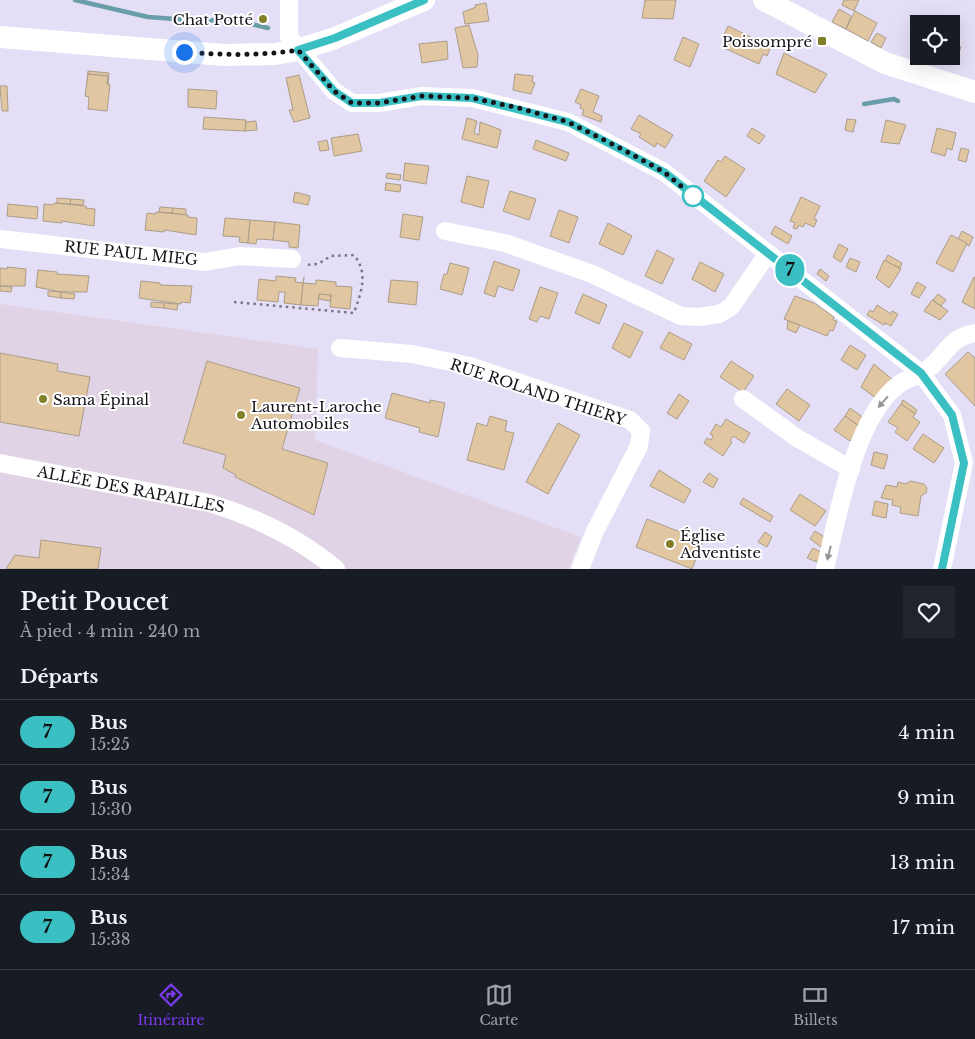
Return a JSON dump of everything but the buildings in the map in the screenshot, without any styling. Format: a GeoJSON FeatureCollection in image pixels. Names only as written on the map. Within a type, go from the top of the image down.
{"type":"FeatureCollection","features":[{"type":"Feature","properties":{"kind":"main road"},"geometry":{"type":"LineString","coordinates":[[0,38],[224,55],[275,54],[298,50],[335,38],[424,0]]}},
{"type":"Feature","properties":{"kind":"main road"},"geometry":{"type":"LineString","coordinates":[[764,0],[885,63],[975,92]]}},
{"type":"Feature","properties":{"kind":"street"},"geometry":{"type":"LineString","coordinates":[[289,0],[289,36],[298,50],[334,91],[352,103],[379,103],[422,96],[472,98],[568,122],[664,172],[921,373],[952,415],[964,463],[942,569]]}},
{"type":"Feature","properties":{"kind":"street"},"geometry":{"type":"LineString","coordinates":[[444,230],[505,243],[592,274],[680,316],[699,317],[719,314],[731,307],[768,253]]}},
{"type":"Feature","properties":{"kind":"street","name":"RUE PAUL MIEG"},"geometry":{"type":"LineString","coordinates":[[0,239],[205,262],[240,256],[292,259]]}},
{"type":"Feature","properties":{"kind":"street"},"geometry":{"type":"LineString","coordinates":[[825,569],[851,469],[866,429],[879,405],[898,385],[928,369],[955,340],[975,333]]}},
{"type":"Feature","properties":{"kind":"street","name":"RUE ROLAND THIERY"},"geometry":{"type":"LineString","coordinates":[[340,348],[412,354],[470,366],[630,420],[641,431],[639,446],[595,531],[580,569]]}},
{"type":"Feature","properties":{"kind":"street"},"geometry":{"type":"LineString","coordinates":[[743,399],[797,438],[851,469]]}},
{"type":"Feature","properties":{"kind":"street","name":"ALLÉE DES RAPAILLES"},"geometry":{"type":"LineString","coordinates":[[0,464],[209,503],[236,511],[295,539],[336,569]]}},
{"type":"Feature","properties":{"kind":"path"},"geometry":{"type":"LineString","coordinates":[[234,302],[354,313],[363,283],[363,273],[354,255],[331,256],[318,264],[295,265],[292,259]]}},
{"type":"Feature","properties":{"kind":"shaded area"},"geometry":{"type":"Polygon","coordinates":[[[0,304],[318,349],[315,440],[581,537],[568,569],[0,569],[0,304]]]}},
{"type":"Feature","properties":{"kind":"waterway"},"geometry":{"type":"LineString","coordinates":[[75,0],[148,17],[203,21],[231,19],[268,28]]}},
{"type":"Feature","properties":{"kind":"waterway"},"geometry":{"type":"LineString","coordinates":[[864,104],[894,99],[898,101]]}},
{"type":"Feature","properties":{"kind":"bus line","name":"7"},"geometry":{"type":"LineString","coordinates":[[424,0],[335,38],[298,50],[310,61],[334,91],[352,103],[379,103],[422,96],[472,98],[519,108],[568,122],[622,149],[664,172],[921,373],[952,415],[964,463],[942,569]]}},
{"type":"Feature","properties":{"kind":"place","name":"Chat Potté"},"geometry":{"type":"Point","coordinates":[263,19]}},
{"type":"Feature","properties":{"kind":"place","name":"Poissompré"},"geometry":{"type":"Point","coordinates":[822,41]}},
{"type":"Feature","properties":{"kind":"place","name":"Sama Épinal"},"geometry":{"type":"Point","coordinates":[43,399]}},
{"type":"Feature","properties":{"kind":"place","name":"Laurent-Laroche Automobiles"},"geometry":{"type":"Point","coordinates":[241,415]}},
{"type":"Feature","properties":{"kind":"place","name":"Église Adventiste"},"geometry":{"type":"Point","coordinates":[670,544]}},
{"type":"Feature","properties":{"kind":"route"},"geometry":{"type":"LineString","coordinates":[[184,52],[224,55],[275,54],[298,50],[310,61],[334,91],[352,103],[379,103],[422,96],[472,98],[519,108],[568,122],[622,149],[664,172],[693,196]]}}]}
